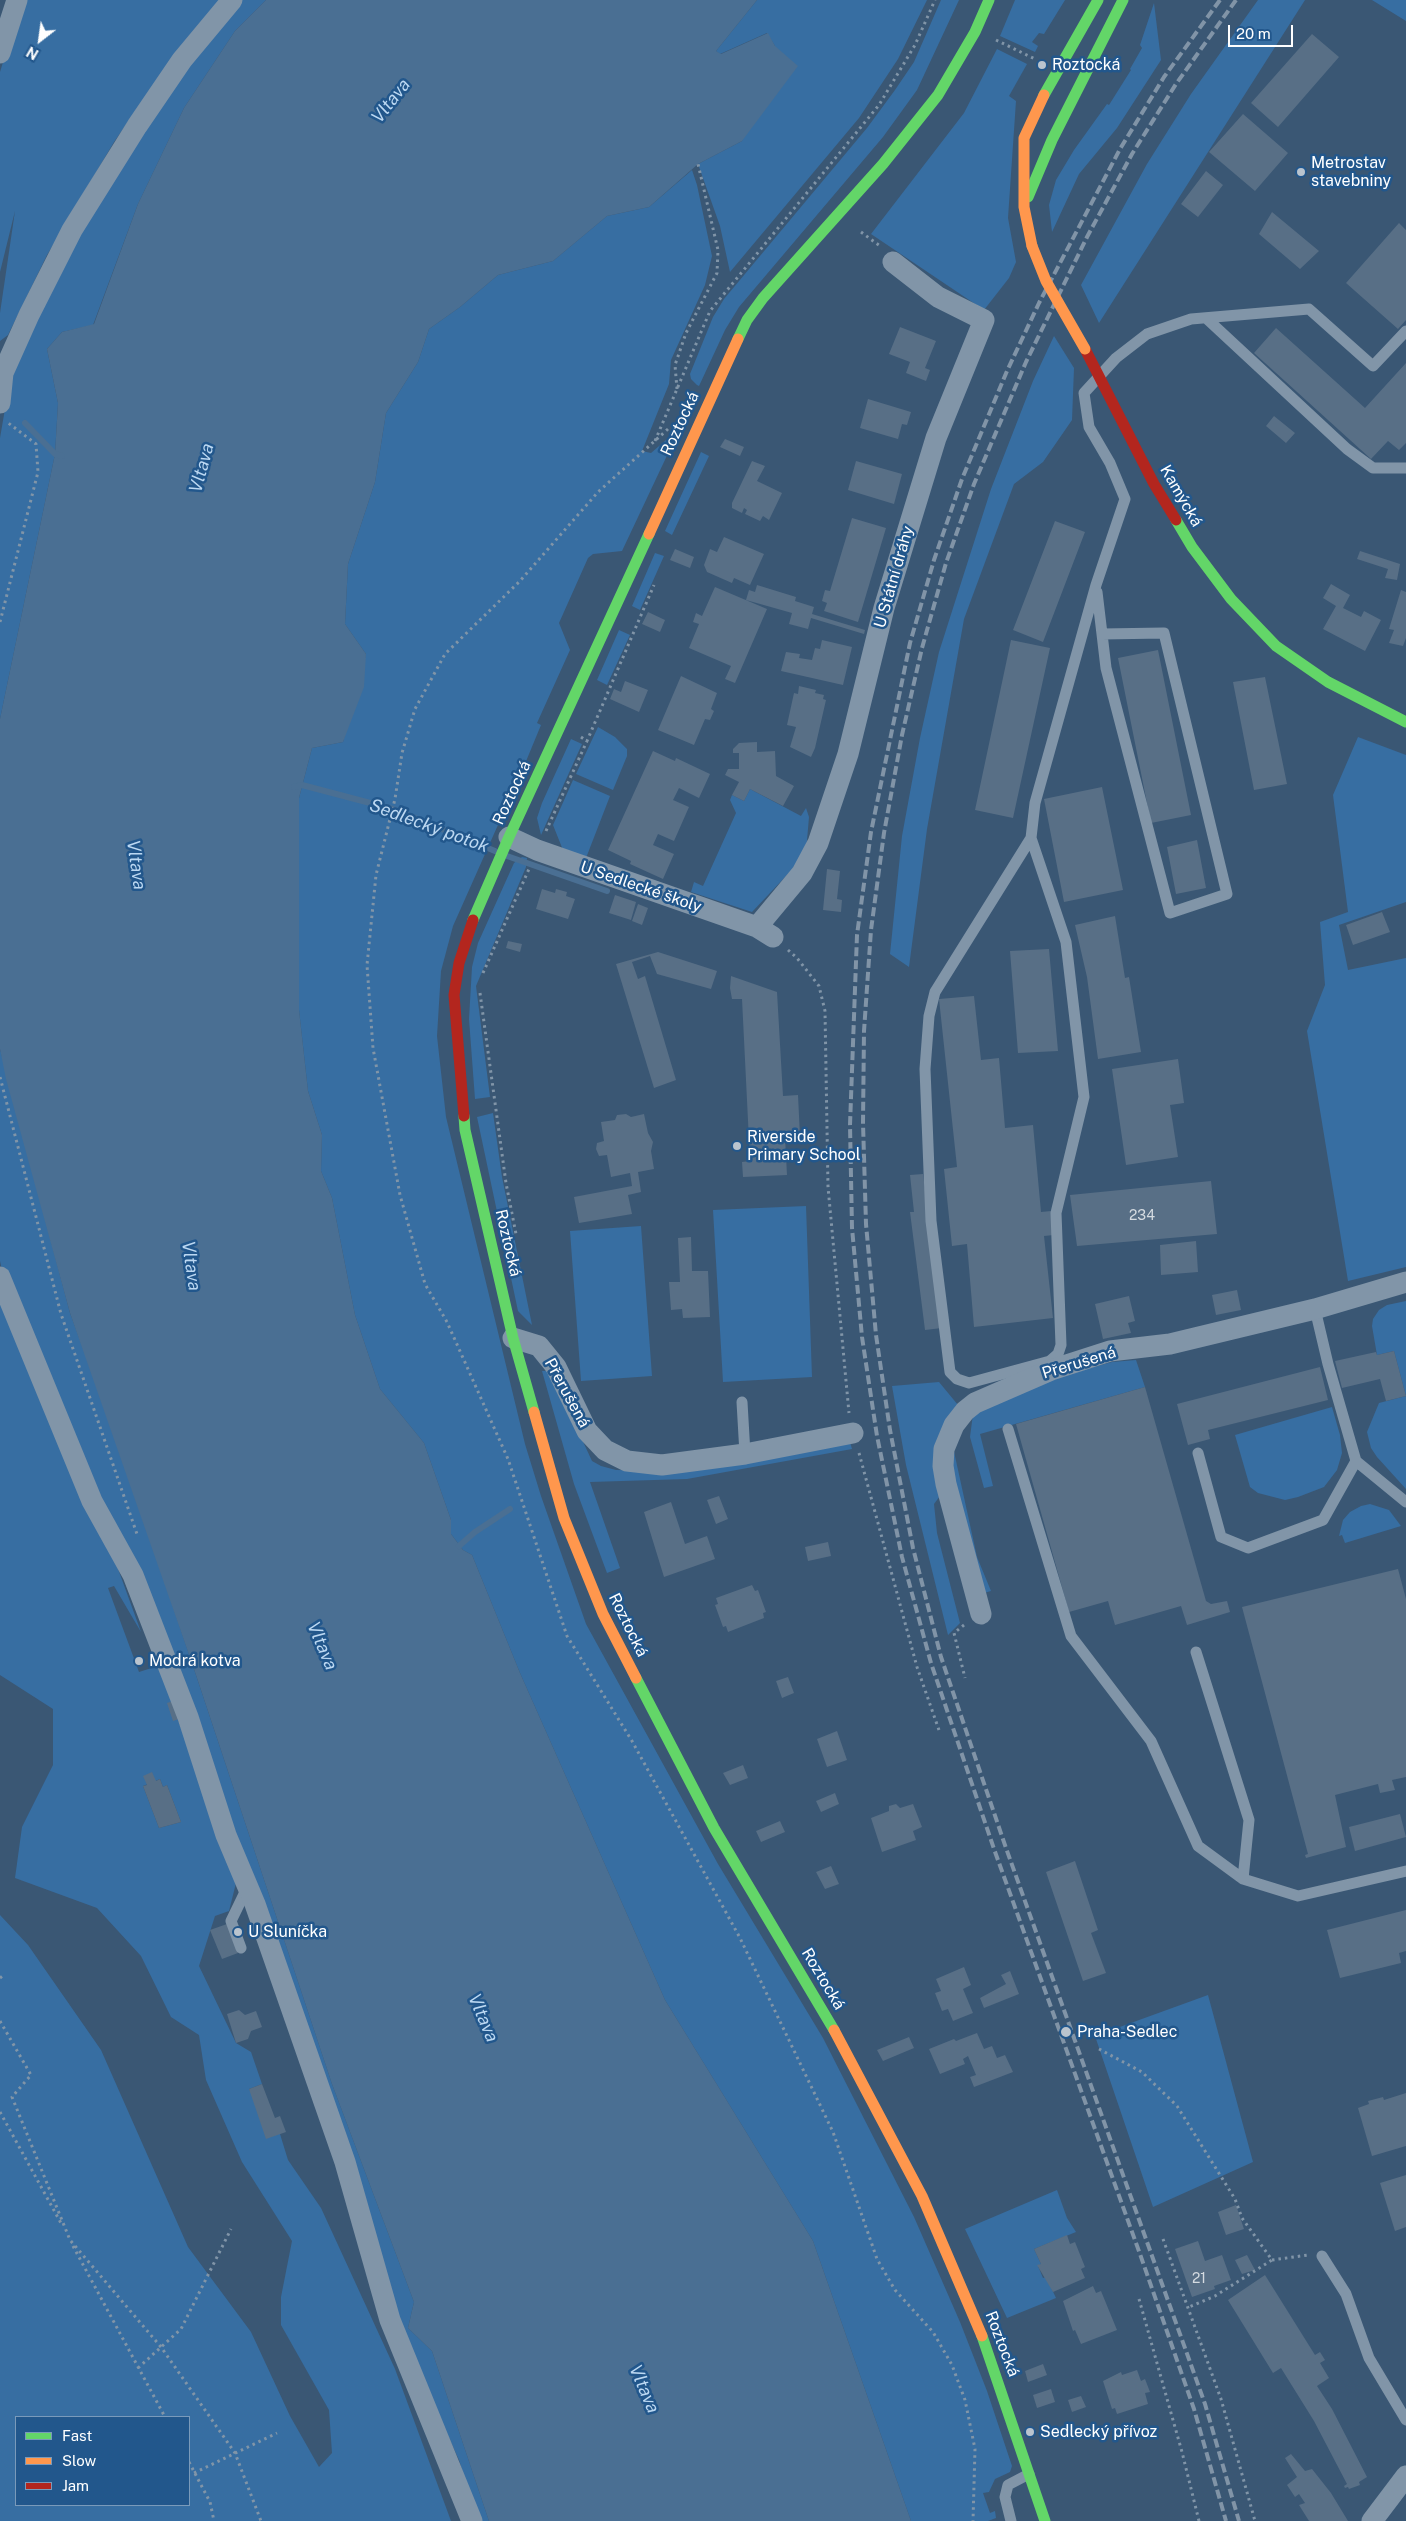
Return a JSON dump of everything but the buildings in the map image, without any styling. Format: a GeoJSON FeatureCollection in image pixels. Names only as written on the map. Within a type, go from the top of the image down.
{"type":"FeatureCollection","features":[{"type":"Feature","properties":{"kind":"main road","name":"Roztocká"},"geometry":{"type":"LineString","coordinates":[[989,0],[975,32],[957,65],[912,129],[763,298],[747,320],[509,837],[469,930],[459,963],[454,995],[465,1130],[513,1338],[543,1451],[564,1518],[603,1614],[714,1828],[847,2051],[922,2196],[978,2325],[1031,2473],[1046,2521]]}},
{"type":"Feature","properties":{"kind":"main road","name":"Kamýcká"},"geometry":{"type":"LineString","coordinates":[[1098,0],[1030,120],[1024,138],[1022,155],[1024,207],[1032,246],[1046,281],[1085,349],[1159,492],[1192,547],[1231,599],[1276,646],[1328,682],[1405,722]]}},
{"type":"Feature","properties":{"kind":"main road"},"geometry":{"type":"LineString","coordinates":[[1024,207],[1041,164],[1123,0]]}},
{"type":"Feature","properties":{"kind":"main road"},"geometry":{"type":"LineString","coordinates":[[1064,116],[1120,34]]}},
{"type":"Feature","properties":{"kind":"street"},"geometry":{"type":"LineString","coordinates":[[0,53],[17,0]]}},
{"type":"Feature","properties":{"kind":"street"},"geometry":{"type":"LineString","coordinates":[[0,403],[3,373],[29,315],[72,230],[137,126],[182,60],[232,0]]}},
{"type":"Feature","properties":{"kind":"street","name":"U Státní dráhy"},"geometry":{"type":"LineString","coordinates":[[765,932],[802,873],[818,843],[848,754],[884,608],[936,438],[984,320],[938,297],[886,254]]}},
{"type":"Feature","properties":{"kind":"street","name":"U Sedlecké školy"},"geometry":{"type":"LineString","coordinates":[[509,837],[537,850],[765,932]]}},
{"type":"Feature","properties":{"kind":"street"},"geometry":{"type":"LineString","coordinates":[[0,1276],[92,1501],[133,1575],[188,1717],[226,1834],[248,1886],[345,2162],[390,2320],[472,2521]]}},
{"type":"Feature","properties":{"kind":"street","name":"Přerušená"},"geometry":{"type":"LineString","coordinates":[[981,1614],[946,1484],[943,1466],[944,1449],[954,1425],[965,1411],[988,1396],[1110,1351],[1170,1344],[1315,1309],[1406,1282]]}},
{"type":"Feature","properties":{"kind":"street","name":"Přerušená"},"geometry":{"type":"LineString","coordinates":[[513,1338],[539,1346],[556,1367],[587,1431],[604,1450],[627,1461],[662,1465],[745,1454],[853,1433]]}},
{"type":"Feature","properties":{"kind":"street"},"geometry":{"type":"LineString","coordinates":[[1372,2521],[1406,2476]]}},
{"type":"Feature","properties":{"kind":"lane"},"geometry":{"type":"LineString","coordinates":[[1031,838],[935,992],[929,1016],[925,1069],[931,1221],[950,1372],[957,1379],[969,1383],[1050,1360],[1058,1354],[1061,1345],[1056,1213],[1084,1097],[1066,942],[1031,838],[1035,803],[1096,585],[1125,498],[1110,463],[1089,426],[1084,394],[1116,358],[1147,334],[1191,319],[1309,309],[1373,366],[1406,331]]}},
{"type":"Feature","properties":{"kind":"lane"},"geometry":{"type":"LineString","coordinates":[[1206,318],[1347,449],[1373,468],[1406,468]]}},
{"type":"Feature","properties":{"kind":"lane"},"geometry":{"type":"LineString","coordinates":[[1096,585],[1106,668],[1170,913],[1227,894],[1164,633],[1102,634]]}},
{"type":"Feature","properties":{"kind":"lane"},"geometry":{"type":"LineString","coordinates":[[1315,1309],[1328,1364],[1356,1461],[1406,1502]]}},
{"type":"Feature","properties":{"kind":"lane"},"geometry":{"type":"LineString","coordinates":[[742,1402],[745,1454]]}},
{"type":"Feature","properties":{"kind":"lane"},"geometry":{"type":"LineString","coordinates":[[1008,1429],[1071,1636],[1151,1741],[1198,1846],[1243,1879],[1298,1896],[1406,1871]]}},
{"type":"Feature","properties":{"kind":"lane"},"geometry":{"type":"LineString","coordinates":[[1198,1453],[1221,1537],[1248,1548],[1323,1520],[1356,1461]]}},
{"type":"Feature","properties":{"kind":"lane"},"geometry":{"type":"LineString","coordinates":[[1196,1652],[1249,1820],[1243,1879]]}},
{"type":"Feature","properties":{"kind":"lane"},"geometry":{"type":"LineString","coordinates":[[241,1948],[231,1921],[248,1886]]}},
{"type":"Feature","properties":{"kind":"lane"},"geometry":{"type":"LineString","coordinates":[[1322,2256],[1346,2294],[1370,2358],[1406,2420]]}},
{"type":"Feature","properties":{"kind":"lane"},"geometry":{"type":"LineString","coordinates":[[1011,2521],[1005,2497],[1008,2485],[1031,2473]]}},
{"type":"Feature","properties":{"kind":"path"},"geometry":{"type":"LineString","coordinates":[[654,444],[710,311],[880,105],[915,45],[935,0]]}},
{"type":"Feature","properties":{"kind":"path"},"geometry":{"type":"LineString","coordinates":[[993,39],[1035,59]]}},
{"type":"Feature","properties":{"kind":"path"},"geometry":{"type":"LineString","coordinates":[[677,390],[675,366],[686,333],[717,273],[718,250],[698,164]]}},
{"type":"Feature","properties":{"kind":"path"},"geometry":{"type":"LineString","coordinates":[[861,232],[886,254]]}},
{"type":"Feature","properties":{"kind":"path"},"geometry":{"type":"LineString","coordinates":[[0,416],[36,444],[38,472],[0,622]]}},
{"type":"Feature","properties":{"kind":"path"},"geometry":{"type":"LineString","coordinates":[[390,817],[395,799],[402,753],[415,709],[445,654],[520,581],[598,492],[654,444],[673,424]]}},
{"type":"Feature","properties":{"kind":"path"},"geometry":{"type":"LineString","coordinates":[[483,974],[587,741]]}},
{"type":"Feature","properties":{"kind":"path"},"geometry":{"type":"LineString","coordinates":[[765,932],[798,958],[819,986],[825,1011],[828,1187],[847,1398],[853,1433],[917,1667],[940,1733]]}},
{"type":"Feature","properties":{"kind":"path"},"geometry":{"type":"LineString","coordinates":[[479,983],[506,1183],[518,1240]]}},
{"type":"Feature","properties":{"kind":"path"},"geometry":{"type":"LineString","coordinates":[[0,1076],[61,1314],[138,1538]]}},
{"type":"Feature","properties":{"kind":"path"},"geometry":{"type":"LineString","coordinates":[[966,1678],[954,1633],[981,1614]]}},
{"type":"Feature","properties":{"kind":"path"},"geometry":{"type":"LineString","coordinates":[[0,1978],[5,1974]]}},
{"type":"Feature","properties":{"kind":"path"},"geometry":{"type":"LineString","coordinates":[[0,2021],[31,2075],[12,2097],[70,2240],[162,2347],[235,2453],[261,2521]]}},
{"type":"Feature","properties":{"kind":"path"},"geometry":{"type":"LineString","coordinates":[[1099,2049],[1142,2072],[1177,2106],[1235,2199],[1242,2218],[1272,2260]]}},
{"type":"Feature","properties":{"kind":"path"},"geometry":{"type":"LineString","coordinates":[[0,2112],[164,2416]]}},
{"type":"Feature","properties":{"kind":"path"},"geometry":{"type":"LineString","coordinates":[[138,2368],[181,2329],[231,2229]]}},
{"type":"Feature","properties":{"kind":"path"},"geometry":{"type":"LineString","coordinates":[[1163,2239],[1221,2399],[1255,2521]]}},
{"type":"Feature","properties":{"kind":"path"},"geometry":{"type":"LineString","coordinates":[[1189,2307],[1215,2296],[1272,2260],[1286,2260],[1316,2252],[1322,2256]]}},
{"type":"Feature","properties":{"kind":"path"},"geometry":{"type":"LineString","coordinates":[[1139,2299],[1182,2452],[1199,2521]]}},
{"type":"Feature","properties":{"kind":"path"},"geometry":{"type":"LineString","coordinates":[[194,2473],[277,2433]]}},
{"type":"Feature","properties":{"kind":"path"},"geometry":{"type":"LineString","coordinates":[[190,2464],[210,2502],[214,2521]]}},
{"type":"Feature","properties":{"kind":"shaded area"},"geometry":{"type":"Polygon","coordinates":[[[22,0],[221,0],[178,49],[114,142],[47,255],[8,335],[0,341],[0,313],[15,211],[0,272],[0,72],[22,0]]]}},
{"type":"Feature","properties":{"kind":"shaded area"},"geometry":{"type":"Polygon","coordinates":[[[238,0],[266,0],[235,31],[184,108],[138,204],[93,325],[62,332],[47,349],[58,403],[55,454],[0,719],[0,438],[11,374],[76,233],[186,63],[238,0]]]}},
{"type":"Feature","properties":{"kind":"shaded area"},"geometry":{"type":"Polygon","coordinates":[[[757,0],[927,0],[898,59],[859,118],[730,272],[720,226],[698,164],[742,141],[775,46],[767,33],[720,54],[716,51],[757,0]]]}},
{"type":"Feature","properties":{"kind":"shaded area"},"geometry":{"type":"Polygon","coordinates":[[[941,0],[959,0],[917,90],[883,137],[739,307],[725,330],[699,386],[697,385],[691,379],[690,374],[713,317],[724,299],[867,128],[895,90],[914,62],[941,0]]]}},
{"type":"Feature","properties":{"kind":"shaded area"},"geometry":{"type":"Polygon","coordinates":[[[1015,0],[1065,0],[1044,34],[1039,33],[1032,42],[1038,46],[1035,52],[1000,36],[1015,0]]]}},
{"type":"Feature","properties":{"kind":"shaded area"},"geometry":{"type":"Polygon","coordinates":[[[1258,0],[1305,0],[1099,323],[1081,285],[1147,164],[1191,94],[1258,0]]]}},
{"type":"Feature","properties":{"kind":"shaded area"},"geometry":{"type":"Polygon","coordinates":[[[1372,0],[1406,0],[1406,21],[1372,0]]]}},
{"type":"Feature","properties":{"kind":"shaded area"},"geometry":{"type":"Polygon","coordinates":[[[1154,3],[1161,60],[1117,128],[1079,174],[1052,232],[1049,205],[1056,180],[1074,150],[1107,104],[1109,105],[1131,70],[1142,48],[1140,45],[1154,3]]]}},
{"type":"Feature","properties":{"kind":"shaded area"},"geometry":{"type":"Polygon","coordinates":[[[997,49],[1027,64],[1009,96],[1016,101],[1008,218],[1016,262],[1009,278],[984,310],[871,234],[964,113],[997,49]]]}},
{"type":"Feature","properties":{"kind":"shaded area"},"geometry":{"type":"Polygon","coordinates":[[[692,170],[712,256],[705,285],[671,360],[669,384],[642,451],[651,453],[680,428],[622,551],[593,554],[588,558],[559,623],[570,650],[537,723],[541,725],[522,771],[453,926],[441,971],[437,1036],[446,1117],[525,1444],[541,1496],[586,1624],[718,1864],[823,2038],[914,2217],[960,2322],[987,2391],[1012,2466],[1010,2472],[995,2479],[989,2492],[983,2493],[990,2513],[995,2511],[996,2518],[988,2521],[911,2521],[813,2241],[665,2000],[520,1673],[472,1555],[463,1550],[451,1534],[451,1520],[424,1443],[380,1389],[355,1315],[332,1198],[321,1171],[322,1135],[308,1091],[299,1010],[299,798],[312,748],[343,742],[366,654],[345,624],[348,564],[375,482],[386,413],[418,362],[429,329],[460,307],[498,275],[553,261],[607,216],[649,207],[692,170]]]}},
{"type":"Feature","properties":{"kind":"shaded area"},"geometry":{"type":"Polygon","coordinates":[[[1054,336],[1074,368],[1072,420],[1043,462],[1014,484],[964,619],[927,829],[909,967],[890,954],[902,836],[920,738],[939,652],[991,489],[1033,381],[1054,336]]]}},
{"type":"Feature","properties":{"kind":"shaded area"},"geometry":{"type":"Polygon","coordinates":[[[701,452],[709,456],[672,535],[665,531],[701,452]]]}},
{"type":"Feature","properties":{"kind":"shaded area"},"geometry":{"type":"Polygon","coordinates":[[[655,553],[664,556],[640,610],[632,606],[655,553]]]}},
{"type":"Feature","properties":{"kind":"shaded area"},"geometry":{"type":"Polygon","coordinates":[[[619,630],[630,635],[607,685],[597,680],[619,630]]]}},
{"type":"Feature","properties":{"kind":"shaded area"},"geometry":{"type":"Polygon","coordinates":[[[598,727],[615,737],[627,749],[627,756],[613,790],[576,774],[598,727]]]}},
{"type":"Feature","properties":{"kind":"shaded area"},"geometry":{"type":"Polygon","coordinates":[[[1358,737],[1406,755],[1406,902],[1339,925],[1348,970],[1406,958],[1406,1267],[1348,1281],[1307,1031],[1325,985],[1320,922],[1348,912],[1333,795],[1358,737]]]}},
{"type":"Feature","properties":{"kind":"shaded area"},"geometry":{"type":"Polygon","coordinates":[[[571,739],[582,744],[541,835],[537,818],[571,739]]]}},
{"type":"Feature","properties":{"kind":"shaded area"},"geometry":{"type":"Polygon","coordinates":[[[573,780],[610,796],[586,858],[563,850],[553,825],[573,780]]]}},
{"type":"Feature","properties":{"kind":"shaded area"},"geometry":{"type":"Polygon","coordinates":[[[750,789],[801,816],[806,808],[809,817],[806,852],[803,858],[752,912],[691,892],[694,882],[703,886],[736,813],[730,800],[732,795],[744,801],[750,789]]]}},
{"type":"Feature","properties":{"kind":"shaded area"},"geometry":{"type":"Polygon","coordinates":[[[522,857],[527,858],[526,867],[476,986],[490,1097],[475,1099],[469,1019],[472,967],[478,943],[514,863],[522,857]]]}},
{"type":"Feature","properties":{"kind":"shaded area"},"geometry":{"type":"Polygon","coordinates":[[[0,1049],[70,1313],[119,1446],[332,2084],[414,2302],[408,2328],[432,2351],[489,2521],[478,2521],[459,2460],[398,2325],[96,1494],[2,1270],[0,1261],[0,1049]]]}},
{"type":"Feature","properties":{"kind":"shaded area"},"geometry":{"type":"Polygon","coordinates":[[[493,1113],[502,1177],[532,1325],[518,1311],[477,1117],[493,1113]]]}},
{"type":"Feature","properties":{"kind":"shaded area"},"geometry":{"type":"Polygon","coordinates":[[[806,1206],[812,1377],[723,1382],[713,1210],[806,1206]]]}},
{"type":"Feature","properties":{"kind":"shaded area"},"geometry":{"type":"Polygon","coordinates":[[[641,1226],[652,1376],[581,1381],[570,1231],[641,1226]]]}},
{"type":"Feature","properties":{"kind":"shaded area"},"geometry":{"type":"Polygon","coordinates":[[[0,1286],[117,1566],[141,1632],[114,1586],[108,1588],[139,1672],[164,1664],[237,1879],[229,1911],[215,1916],[199,1966],[236,2043],[251,2052],[262,2084],[249,2089],[280,2134],[288,2160],[321,2208],[395,2369],[451,2521],[0,2521],[0,1915],[28,1945],[101,2050],[188,2247],[251,2332],[290,2416],[319,2467],[332,2453],[329,2410],[281,2325],[281,2297],[292,2241],[242,2162],[206,2080],[199,2035],[171,2017],[141,1956],[97,1908],[15,1878],[22,1827],[53,1765],[53,1709],[0,1675],[0,1286]],[[160,1779],[143,1786],[159,1828],[181,1822],[167,1785],[163,1787],[160,1779]]]}},
{"type":"Feature","properties":{"kind":"shaded area"},"geometry":{"type":"Polygon","coordinates":[[[1406,1301],[1406,1396],[1394,1351],[1377,1355],[1372,1326],[1373,1319],[1379,1310],[1387,1305],[1406,1301]]]}},
{"type":"Feature","properties":{"kind":"shaded area"},"geometry":{"type":"Polygon","coordinates":[[[1136,1360],[1145,1387],[980,1434],[993,1486],[984,1488],[970,1437],[973,1414],[1050,1379],[1112,1362],[1136,1360]]]}},
{"type":"Feature","properties":{"kind":"shaded area"},"geometry":{"type":"Polygon","coordinates":[[[542,1371],[547,1371],[554,1379],[592,1461],[601,1466],[616,1470],[664,1471],[850,1442],[852,1449],[687,1479],[590,1482],[620,1568],[607,1573],[574,1484],[542,1371]]]}},
{"type":"Feature","properties":{"kind":"shaded area"},"geometry":{"type":"Polygon","coordinates":[[[939,1382],[958,1405],[940,1496],[934,1504],[937,1533],[960,1623],[948,1635],[906,1465],[892,1386],[939,1382]]]}},
{"type":"Feature","properties":{"kind":"shaded area"},"geometry":{"type":"Polygon","coordinates":[[[1406,1396],[1406,1489],[1377,1457],[1371,1448],[1367,1432],[1379,1403],[1406,1396]]]}},
{"type":"Feature","properties":{"kind":"shaded area"},"geometry":{"type":"Polygon","coordinates":[[[1332,1407],[1340,1435],[1342,1453],[1337,1470],[1324,1487],[1285,1500],[1258,1493],[1250,1487],[1235,1435],[1332,1407]]]}},
{"type":"Feature","properties":{"kind":"shaded area"},"geometry":{"type":"Polygon","coordinates":[[[953,1447],[977,1557],[991,1591],[984,1593],[951,1467],[953,1447]]]}},
{"type":"Feature","properties":{"kind":"shaded area"},"geometry":{"type":"Polygon","coordinates":[[[1370,1504],[1389,1510],[1401,1526],[1345,1543],[1342,1535],[1339,1536],[1343,1520],[1350,1512],[1370,1504]]]}},
{"type":"Feature","properties":{"kind":"shaded area"},"geometry":{"type":"Polygon","coordinates":[[[1208,1995],[1253,2162],[1153,2207],[1095,2036],[1208,1995]]]}},
{"type":"Feature","properties":{"kind":"shaded area"},"geometry":{"type":"Polygon","coordinates":[[[1057,2190],[1067,2218],[1076,2232],[1034,2249],[1041,2264],[1038,2266],[1043,2278],[1046,2277],[1056,2298],[1007,2318],[965,2229],[1057,2190]]]}},
{"type":"Feature","properties":{"kind":"water","name":"Vltava"},"geometry":{"type":"Polygon","coordinates":[[[266,0],[757,0],[716,51],[721,54],[768,33],[775,46],[798,66],[742,141],[698,164],[649,207],[607,216],[553,261],[498,275],[460,307],[429,329],[418,362],[386,413],[375,482],[348,564],[345,624],[366,654],[364,687],[343,742],[312,748],[299,798],[299,1010],[308,1091],[322,1135],[321,1171],[332,1198],[355,1315],[380,1389],[424,1443],[451,1520],[451,1534],[463,1550],[472,1555],[520,1673],[665,2000],[813,2241],[911,2521],[489,2521],[432,2351],[408,2328],[414,2302],[332,2084],[194,1669],[70,1313],[6,1079],[0,1049],[0,719],[55,454],[58,403],[47,349],[62,332],[94,324],[138,204],[184,108],[235,31],[266,0]]]}},
{"type":"Feature","properties":{"kind":"waterway"},"geometry":{"type":"LineString","coordinates":[[25,423],[55,454],[62,456]]}},
{"type":"Feature","properties":{"kind":"waterway","name":"Sedlecký potok"},"geometry":{"type":"LineString","coordinates":[[294,787],[302,785],[393,809],[495,851]]}},
{"type":"Feature","properties":{"kind":"waterway","name":"Sedlecký potok"},"geometry":{"type":"LineString","coordinates":[[507,856],[607,891]]}},
{"type":"Feature","properties":{"kind":"waterway"},"geometry":{"type":"LineString","coordinates":[[459,1546],[475,1532],[510,1509]]}},
{"type":"Feature","properties":{"kind":"railway"},"geometry":{"type":"LineString","coordinates":[[1220,0],[1164,77],[1120,149],[1039,303],[1007,371],[962,479],[934,560],[910,643],[871,832],[857,935],[850,1125],[852,1228],[862,1337],[877,1436],[902,1557],[931,1663],[994,1849],[1194,2409],[1226,2521]]}},
{"type":"Feature","properties":{"kind":"railway"},"geometry":{"type":"LineString","coordinates":[[1236,0],[1176,84],[1132,154],[1087,237],[1026,362],[974,484],[946,563],[922,648],[902,735],[884,833],[871,930],[864,1031],[863,1123],[866,1224],[876,1335],[890,1430],[913,1548],[941,1657],[1006,1848],[1205,2404],[1239,2521]]}},
{"type":"Feature","properties":{"kind":"traffic: fast"},"geometry":{"type":"LineString","coordinates":[[738,339],[747,320],[763,298],[883,164],[938,95],[975,32],[989,0]]}},
{"type":"Feature","properties":{"kind":"traffic: fast"},"geometry":{"type":"LineString","coordinates":[[1044,95],[1098,0]]}},
{"type":"Feature","properties":{"kind":"traffic: fast"},"geometry":{"type":"LineString","coordinates":[[1028,197],[1052,140],[1123,0]]}},
{"type":"Feature","properties":{"kind":"traffic: fast"},"geometry":{"type":"LineString","coordinates":[[1176,520],[1192,547],[1231,599],[1276,646],[1328,682],[1406,722]]}},
{"type":"Feature","properties":{"kind":"traffic: fast"},"geometry":{"type":"LineString","coordinates":[[473,920],[509,837],[649,534]]}},
{"type":"Feature","properties":{"kind":"traffic: fast"},"geometry":{"type":"LineString","coordinates":[[464,1116],[465,1130],[513,1338],[534,1412]]}},
{"type":"Feature","properties":{"kind":"traffic: fast"},"geometry":{"type":"LineString","coordinates":[[636,1678],[714,1828],[834,2030]]}},
{"type":"Feature","properties":{"kind":"traffic: fast"},"geometry":{"type":"LineString","coordinates":[[982,2336],[1045,2521]]}},
{"type":"Feature","properties":{"kind":"traffic: slow"},"geometry":{"type":"LineString","coordinates":[[1032,246],[1024,207],[1024,138],[1044,95]]}},
{"type":"Feature","properties":{"kind":"traffic: slow"},"geometry":{"type":"LineString","coordinates":[[1032,246],[1046,281],[1085,349]]}},
{"type":"Feature","properties":{"kind":"traffic: slow"},"geometry":{"type":"LineString","coordinates":[[649,534],[738,339]]}},
{"type":"Feature","properties":{"kind":"traffic: slow"},"geometry":{"type":"LineString","coordinates":[[534,1412],[564,1518],[603,1614],[636,1678]]}},
{"type":"Feature","properties":{"kind":"traffic: slow"},"geometry":{"type":"LineString","coordinates":[[834,2030],[922,2196],[982,2336]]}},
{"type":"Feature","properties":{"kind":"traffic: jam"},"geometry":{"type":"LineString","coordinates":[[1085,349],[1154,484],[1176,520]]}},
{"type":"Feature","properties":{"kind":"traffic: jam"},"geometry":{"type":"LineString","coordinates":[[464,1116],[454,995],[459,963],[473,920]]}},
{"type":"Feature","properties":{"kind":"place","name":"Roztocká"},"geometry":{"type":"Point","coordinates":[1042,65]}},
{"type":"Feature","properties":{"kind":"place","name":"Metrostav stavebniny"},"geometry":{"type":"Point","coordinates":[1301,172]}},
{"type":"Feature","properties":{"kind":"place","name":"Riverside Primary School"},"geometry":{"type":"Point","coordinates":[737,1146]}},
{"type":"Feature","properties":{"kind":"place","name":"Modrá kotva"},"geometry":{"type":"Point","coordinates":[139,1661]}},
{"type":"Feature","properties":{"kind":"place","name":"U Sluníčka"},"geometry":{"type":"Point","coordinates":[238,1932]}},
{"type":"Feature","properties":{"kind":"place","name":"Praha-Sedlec"},"geometry":{"type":"Point","coordinates":[1066,2032]}},
{"type":"Feature","properties":{"kind":"place","name":"Sedlecký přívoz"},"geometry":{"type":"Point","coordinates":[1030,2432]}}]}
